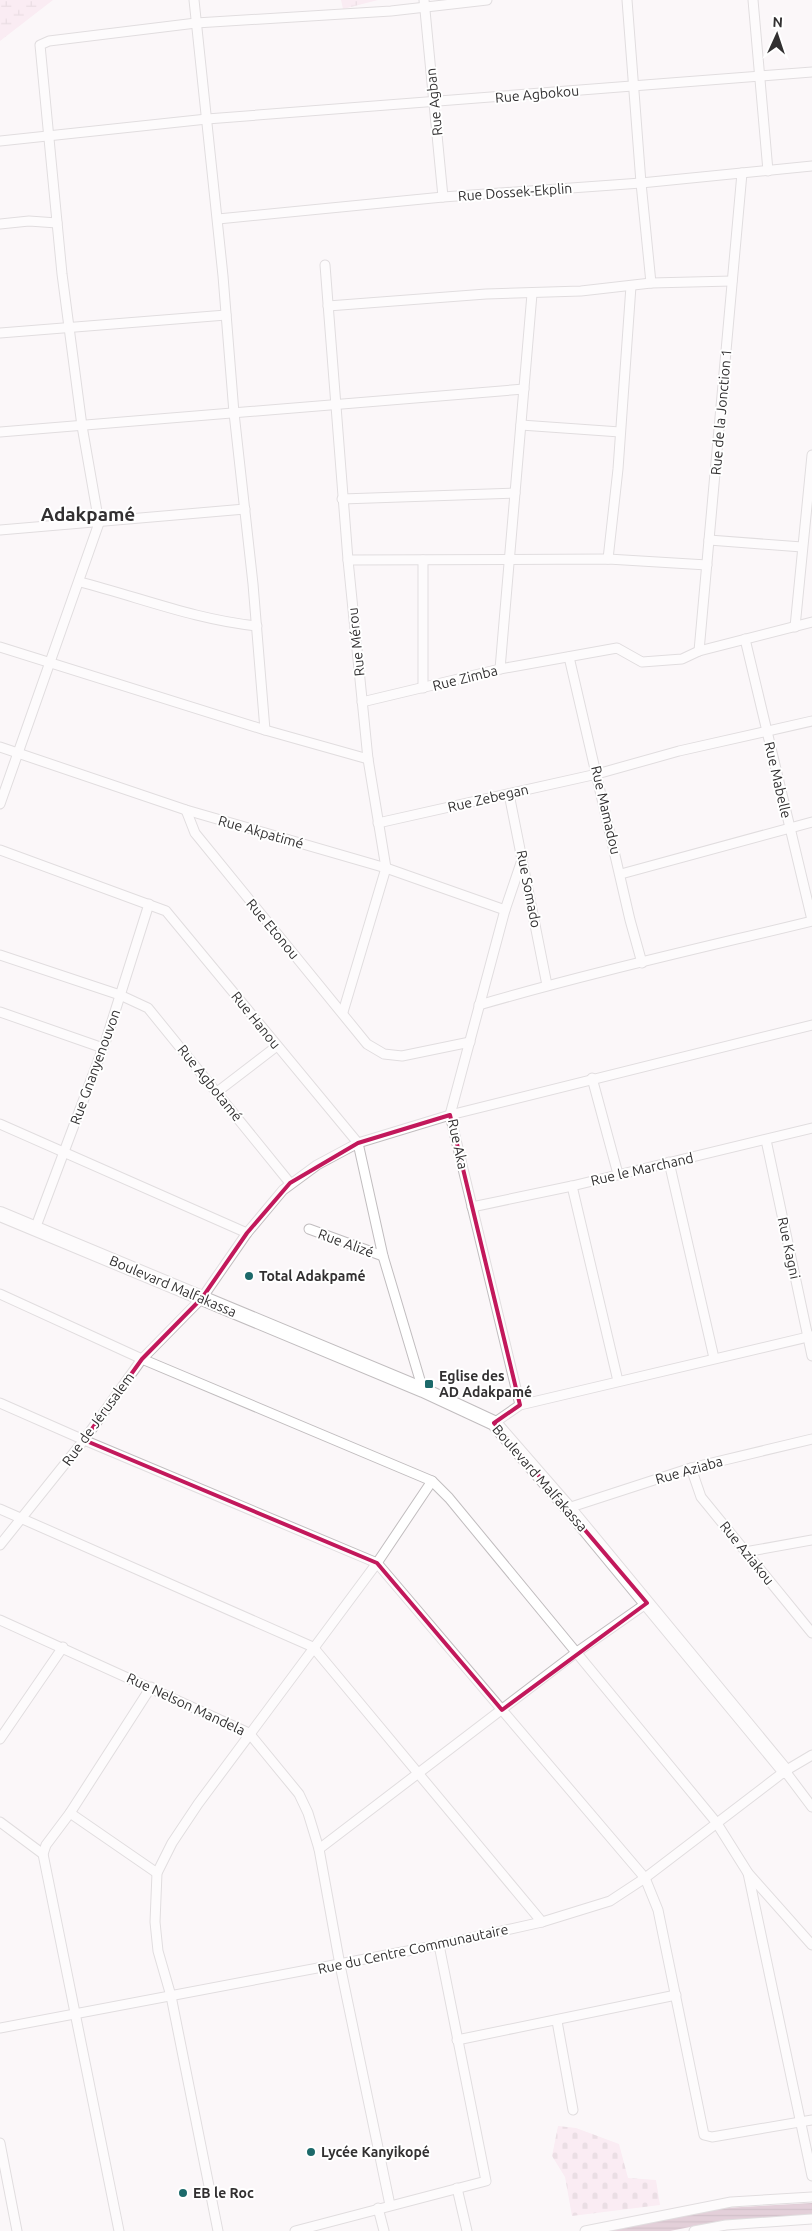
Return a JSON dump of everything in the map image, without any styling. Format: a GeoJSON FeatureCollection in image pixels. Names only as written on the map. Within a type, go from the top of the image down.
{"type":"FeatureCollection","features":[{"type":"Feature","properties":{"kind":"street"},"geometry":{"type":"LineString","coordinates":[[194,0],[218,219],[234,413],[257,626],[265,730]]}},
{"type":"Feature","properties":{"kind":"street"},"geometry":{"type":"LineString","coordinates":[[0,804],[52,662],[99,523],[82,426],[69,328],[39,46],[41,43],[196,23],[312,17],[404,9],[424,3],[487,0]]}},
{"type":"Feature","properties":{"kind":"street"},"geometry":{"type":"LineString","coordinates":[[627,0],[640,184],[651,283]]}},
{"type":"Feature","properties":{"kind":"street"},"geometry":{"type":"LineString","coordinates":[[753,0],[768,171]]}},
{"type":"Feature","properties":{"kind":"street","name":"Rue Agban"},"geometry":{"type":"LineString","coordinates":[[424,3],[444,197]]}},
{"type":"Feature","properties":{"kind":"street","name":"Rue Agbokou"},"geometry":{"type":"LineString","coordinates":[[0,141],[207,119],[812,72]]}},
{"type":"Feature","properties":{"kind":"street","name":"Rue Dossek-Ekplin"},"geometry":{"type":"LineString","coordinates":[[218,219],[444,197],[640,184],[812,166]]}},
{"type":"Feature","properties":{"kind":"street","name":"Rue de la Jonction 1"},"geometry":{"type":"LineString","coordinates":[[699,651],[742,173]]}},
{"type":"Feature","properties":{"kind":"street"},"geometry":{"type":"LineString","coordinates":[[0,224],[29,221],[57,223]]}},
{"type":"Feature","properties":{"kind":"street","name":"Rue Mérou"},"geometry":{"type":"LineString","coordinates":[[325,264],[342,499],[362,702],[368,759],[386,868],[343,1012]]}},
{"type":"Feature","properties":{"kind":"street"},"geometry":{"type":"LineString","coordinates":[[328,306],[486,294],[532,294],[651,283],[732,281]]}},
{"type":"Feature","properties":{"kind":"street"},"geometry":{"type":"LineString","coordinates":[[608,559],[631,286]]}},
{"type":"Feature","properties":{"kind":"street"},"geometry":{"type":"LineString","coordinates":[[500,669],[532,294]]}},
{"type":"Feature","properties":{"kind":"street"},"geometry":{"type":"LineString","coordinates":[[0,333],[226,315]]}},
{"type":"Feature","properties":{"kind":"street"},"geometry":{"type":"LineString","coordinates":[[0,432],[524,389]]}},
{"type":"Feature","properties":{"kind":"street"},"geometry":{"type":"LineString","coordinates":[[522,425],[620,432]]}},
{"type":"Feature","properties":{"kind":"street"},"geometry":{"type":"LineString","coordinates":[[794,626],[812,455]]}},
{"type":"Feature","properties":{"kind":"street"},"geometry":{"type":"LineString","coordinates":[[342,499],[515,493]]}},
{"type":"Feature","properties":{"kind":"street"},"geometry":{"type":"LineString","coordinates":[[0,530],[99,523],[244,509]]}},
{"type":"Feature","properties":{"kind":"street"},"geometry":{"type":"LineString","coordinates":[[709,540],[802,548]]}},
{"type":"Feature","properties":{"kind":"street"},"geometry":{"type":"LineString","coordinates":[[348,560],[608,559],[707,565]]}},
{"type":"Feature","properties":{"kind":"street"},"geometry":{"type":"LineString","coordinates":[[423,560],[423,688]]}},
{"type":"Feature","properties":{"kind":"street"},"geometry":{"type":"LineString","coordinates":[[80,582],[173,610],[236,624],[257,626]]}},
{"type":"Feature","properties":{"kind":"street","name":"Rue Zimba"},"geometry":{"type":"LineString","coordinates":[[362,702],[500,669],[617,648],[642,662],[682,659],[699,651],[812,622]]}},
{"type":"Feature","properties":{"kind":"street","name":"Rue Mabelle"},"geometry":{"type":"LineString","coordinates":[[745,639],[812,920]]}},
{"type":"Feature","properties":{"kind":"street"},"geometry":{"type":"LineString","coordinates":[[0,647],[265,730],[368,759]]}},
{"type":"Feature","properties":{"kind":"street","name":"Rue Mamadou"},"geometry":{"type":"LineString","coordinates":[[569,657],[642,964]]}},
{"type":"Feature","properties":{"kind":"street","name":"Rue Zebegan"},"geometry":{"type":"LineString","coordinates":[[378,823],[597,774],[679,752],[812,721]]}},
{"type":"Feature","properties":{"kind":"street","name":"Rue Akpatimé"},"geometry":{"type":"LineString","coordinates":[[0,747],[186,810],[386,868],[504,910]]}},
{"type":"Feature","properties":{"kind":"street","name":"Rue Somado"},"geometry":{"type":"LineString","coordinates":[[508,794],[523,857],[547,985]]}},
{"type":"Feature","properties":{"kind":"street","name":"Rue Etonou"},"geometry":{"type":"LineString","coordinates":[[186,810],[195,834],[343,1012],[367,1044],[384,1054],[402,1056],[470,1042]]}},
{"type":"Feature","properties":{"kind":"street"},"geometry":{"type":"LineString","coordinates":[[621,874],[812,822]]}},
{"type":"Feature","properties":{"kind":"street","name":"Rue Hanou"},"geometry":{"type":"LineString","coordinates":[[0,850],[149,904],[169,914],[358,1143]]}},
{"type":"Feature","properties":{"kind":"street","name":"Rue Aka"},"geometry":{"type":"LineString","coordinates":[[520,1405],[450,1115],[504,910],[523,857]]}},
{"type":"Feature","properties":{"kind":"street","name":"Rue Gnanyenouvon"},"geometry":{"type":"LineString","coordinates":[[35,1229],[103,1048],[149,904]]}},
{"type":"Feature","properties":{"kind":"street"},"geometry":{"type":"LineString","coordinates":[[479,1005],[547,985],[642,964],[812,920]]}},
{"type":"Feature","properties":{"kind":"street","name":"Rue Agbotamé"},"geometry":{"type":"LineString","coordinates":[[0,955],[120,995],[148,1008],[290,1183]]}},
{"type":"Feature","properties":{"kind":"street"},"geometry":{"type":"LineString","coordinates":[[0,1012],[103,1048]]}},
{"type":"Feature","properties":{"kind":"street","name":"Rue de Jérusalem"},"geometry":{"type":"LineString","coordinates":[[0,1545],[84,1440],[142,1359],[202,1298],[247,1233],[290,1183],[317,1165],[358,1143],[450,1115],[592,1078],[812,1025]]}},
{"type":"Feature","properties":{"kind":"street"},"geometry":{"type":"LineString","coordinates":[[217,1092],[277,1046]]}},
{"type":"Feature","properties":{"kind":"street"},"geometry":{"type":"LineString","coordinates":[[592,1078],[618,1174]]}},
{"type":"Feature","properties":{"kind":"street"},"geometry":{"type":"LineString","coordinates":[[0,1124],[247,1233]]}},
{"type":"Feature","properties":{"kind":"street","name":"Rue le Marchand"},"geometry":{"type":"LineString","coordinates":[[472,1207],[572,1186],[812,1128]]}},
{"type":"Feature","properties":{"kind":"street","name":"Rue Kagni"},"geometry":{"type":"LineString","coordinates":[[766,1140],[810,1337],[812,1356]]}},
{"type":"Feature","properties":{"kind":"street"},"geometry":{"type":"LineString","coordinates":[[358,1143],[382,1256],[422,1390]]}},
{"type":"Feature","properties":{"kind":"street"},"geometry":{"type":"LineString","coordinates":[[669,1162],[714,1358]]}},
{"type":"Feature","properties":{"kind":"street"},"geometry":{"type":"LineString","coordinates":[[572,1186],[618,1381]]}},
{"type":"Feature","properties":{"kind":"street","name":"Boulevard Malfakassa"},"geometry":{"type":"LineString","coordinates":[[0,1214],[422,1390],[494,1423],[647,1603],[785,1771],[812,1807]]}},
{"type":"Feature","properties":{"kind":"street","name":"Rue Alizé"},"geometry":{"type":"LineString","coordinates":[[308,1229],[382,1256]]}},
{"type":"Feature","properties":{"kind":"street"},"geometry":{"type":"LineString","coordinates":[[0,1294],[142,1359],[432,1481],[577,1652],[716,1822],[748,1873],[812,1945]]}},
{"type":"Feature","properties":{"kind":"street"},"geometry":{"type":"LineString","coordinates":[[494,1423],[520,1405],[810,1337]]}},
{"type":"Feature","properties":{"kind":"street"},"geometry":{"type":"LineString","coordinates":[[0,1402],[84,1440],[377,1562],[645,1878],[658,1910],[704,2135],[712,2137],[799,2124],[812,2120]]}},
{"type":"Feature","properties":{"kind":"street","name":"Rue Aziaba"},"geometry":{"type":"LineString","coordinates":[[568,1508],[691,1468],[812,1439]]}},
{"type":"Feature","properties":{"kind":"street","name":"Rue Aziakou"},"geometry":{"type":"LineString","coordinates":[[691,1468],[702,1498],[812,1633]]}},
{"type":"Feature","properties":{"kind":"street"},"geometry":{"type":"LineString","coordinates":[[218,2231],[171,1996],[158,1951],[155,1922],[157,1873],[172,1842],[249,1733],[377,1562],[432,1481]]}},
{"type":"Feature","properties":{"kind":"street"},"geometry":{"type":"LineString","coordinates":[[0,1509],[313,1647],[542,1922]]}},
{"type":"Feature","properties":{"kind":"street"},"geometry":{"type":"LineString","coordinates":[[745,1552],[812,1540]]}},
{"type":"Feature","properties":{"kind":"street"},"geometry":{"type":"LineString","coordinates":[[319,1849],[420,1774],[577,1652],[647,1603]]}},
{"type":"Feature","properties":{"kind":"street","name":"Rue Nelson Mandela"},"geometry":{"type":"LineString","coordinates":[[0,1620],[249,1733],[302,1798],[319,1849],[340,1965],[390,2205]]}},
{"type":"Feature","properties":{"kind":"street"},"geometry":{"type":"LineString","coordinates":[[0,1739],[63,1647]]}},
{"type":"Feature","properties":{"kind":"street"},"geometry":{"type":"LineString","coordinates":[[119,2231],[43,1854],[46,1845],[70,1812],[151,1687]]}},
{"type":"Feature","properties":{"kind":"street","name":"Rue du Centre Communautaire"},"geometry":{"type":"LineString","coordinates":[[0,2028],[439,1945],[542,1922],[610,1901],[645,1878],[785,1771],[812,1755]]}},
{"type":"Feature","properties":{"kind":"street"},"geometry":{"type":"LineString","coordinates":[[70,1812],[157,1873]]}},
{"type":"Feature","properties":{"kind":"street"},"geometry":{"type":"LineString","coordinates":[[0,1822],[43,1854]]}},
{"type":"Feature","properties":{"kind":"street"},"geometry":{"type":"LineString","coordinates":[[748,1873],[799,2124],[812,2176]]}},
{"type":"Feature","properties":{"kind":"street"},"geometry":{"type":"LineString","coordinates":[[295,2231],[486,2181],[439,1945]]}},
{"type":"Feature","properties":{"kind":"street"},"geometry":{"type":"LineString","coordinates":[[457,2040],[557,2021],[676,1995]]}},
{"type":"Feature","properties":{"kind":"street"},"geometry":{"type":"LineString","coordinates":[[557,2021],[573,2110]]}},
{"type":"Feature","properties":{"kind":"street"},"geometry":{"type":"LineString","coordinates":[[0,2143],[18,2231]]}},
{"type":"Feature","properties":{"kind":"street"},"geometry":{"type":"LineString","coordinates":[[457,2188],[467,2231]]}},
{"type":"Feature","properties":{"kind":"street"},"geometry":{"type":"LineString","coordinates":[[585,2231],[731,2202],[812,2197]]}},
{"type":"Feature","properties":{"kind":"street"},"geometry":{"type":"LineString","coordinates":[[378,2208],[384,2231]]}},
{"type":"Feature","properties":{"kind":"street"},"geometry":{"type":"LineString","coordinates":[[694,2231],[812,2220]]}},
{"type":"Feature","properties":{"kind":"highlighted area"},"geometry":{"type":"Polygon","coordinates":[[[450,1115],[520,1405],[494,1423],[647,1603],[502,1710],[377,1563],[84,1440],[142,1359],[202,1298],[247,1233],[290,1183],[358,1143],[450,1115]]]}},
{"type":"Feature","properties":{"kind":"green space"},"geometry":{"type":"Polygon","coordinates":[[[0,0],[53,0],[0,41],[0,0]]]}},
{"type":"Feature","properties":{"kind":"green space"},"geometry":{"type":"Polygon","coordinates":[[[341,0],[378,0],[343,9],[341,0]]]}},
{"type":"Feature","properties":{"kind":"green space"},"geometry":{"type":"Polygon","coordinates":[[[558,2126],[576,2128],[619,2144],[628,2178],[656,2180],[660,2205],[572,2216],[565,2177],[552,2156],[558,2126]]]}},
{"type":"Feature","properties":{"kind":"shaded area"},"geometry":{"type":"Polygon","coordinates":[[[812,2203],[812,2217],[805,2219],[725,2220],[670,2231],[604,2231],[724,2208],[812,2203]]]}},
{"type":"Feature","properties":{"kind":"place","name":"Total Adakpamé"},"geometry":{"type":"Point","coordinates":[249,1276]}},
{"type":"Feature","properties":{"kind":"place","name":"Eglise des AD Adakpamé"},"geometry":{"type":"Point","coordinates":[429,1384]}},
{"type":"Feature","properties":{"kind":"place","name":"Lycée Kanyikopé"},"geometry":{"type":"Point","coordinates":[311,2152]}},
{"type":"Feature","properties":{"kind":"place","name":"EB le Roc"},"geometry":{"type":"Point","coordinates":[183,2193]}},
{"type":"Feature","properties":{"kind":"district","name":"Adakpamé"},"geometry":{"type":"Point","coordinates":[88,514]}}]}
